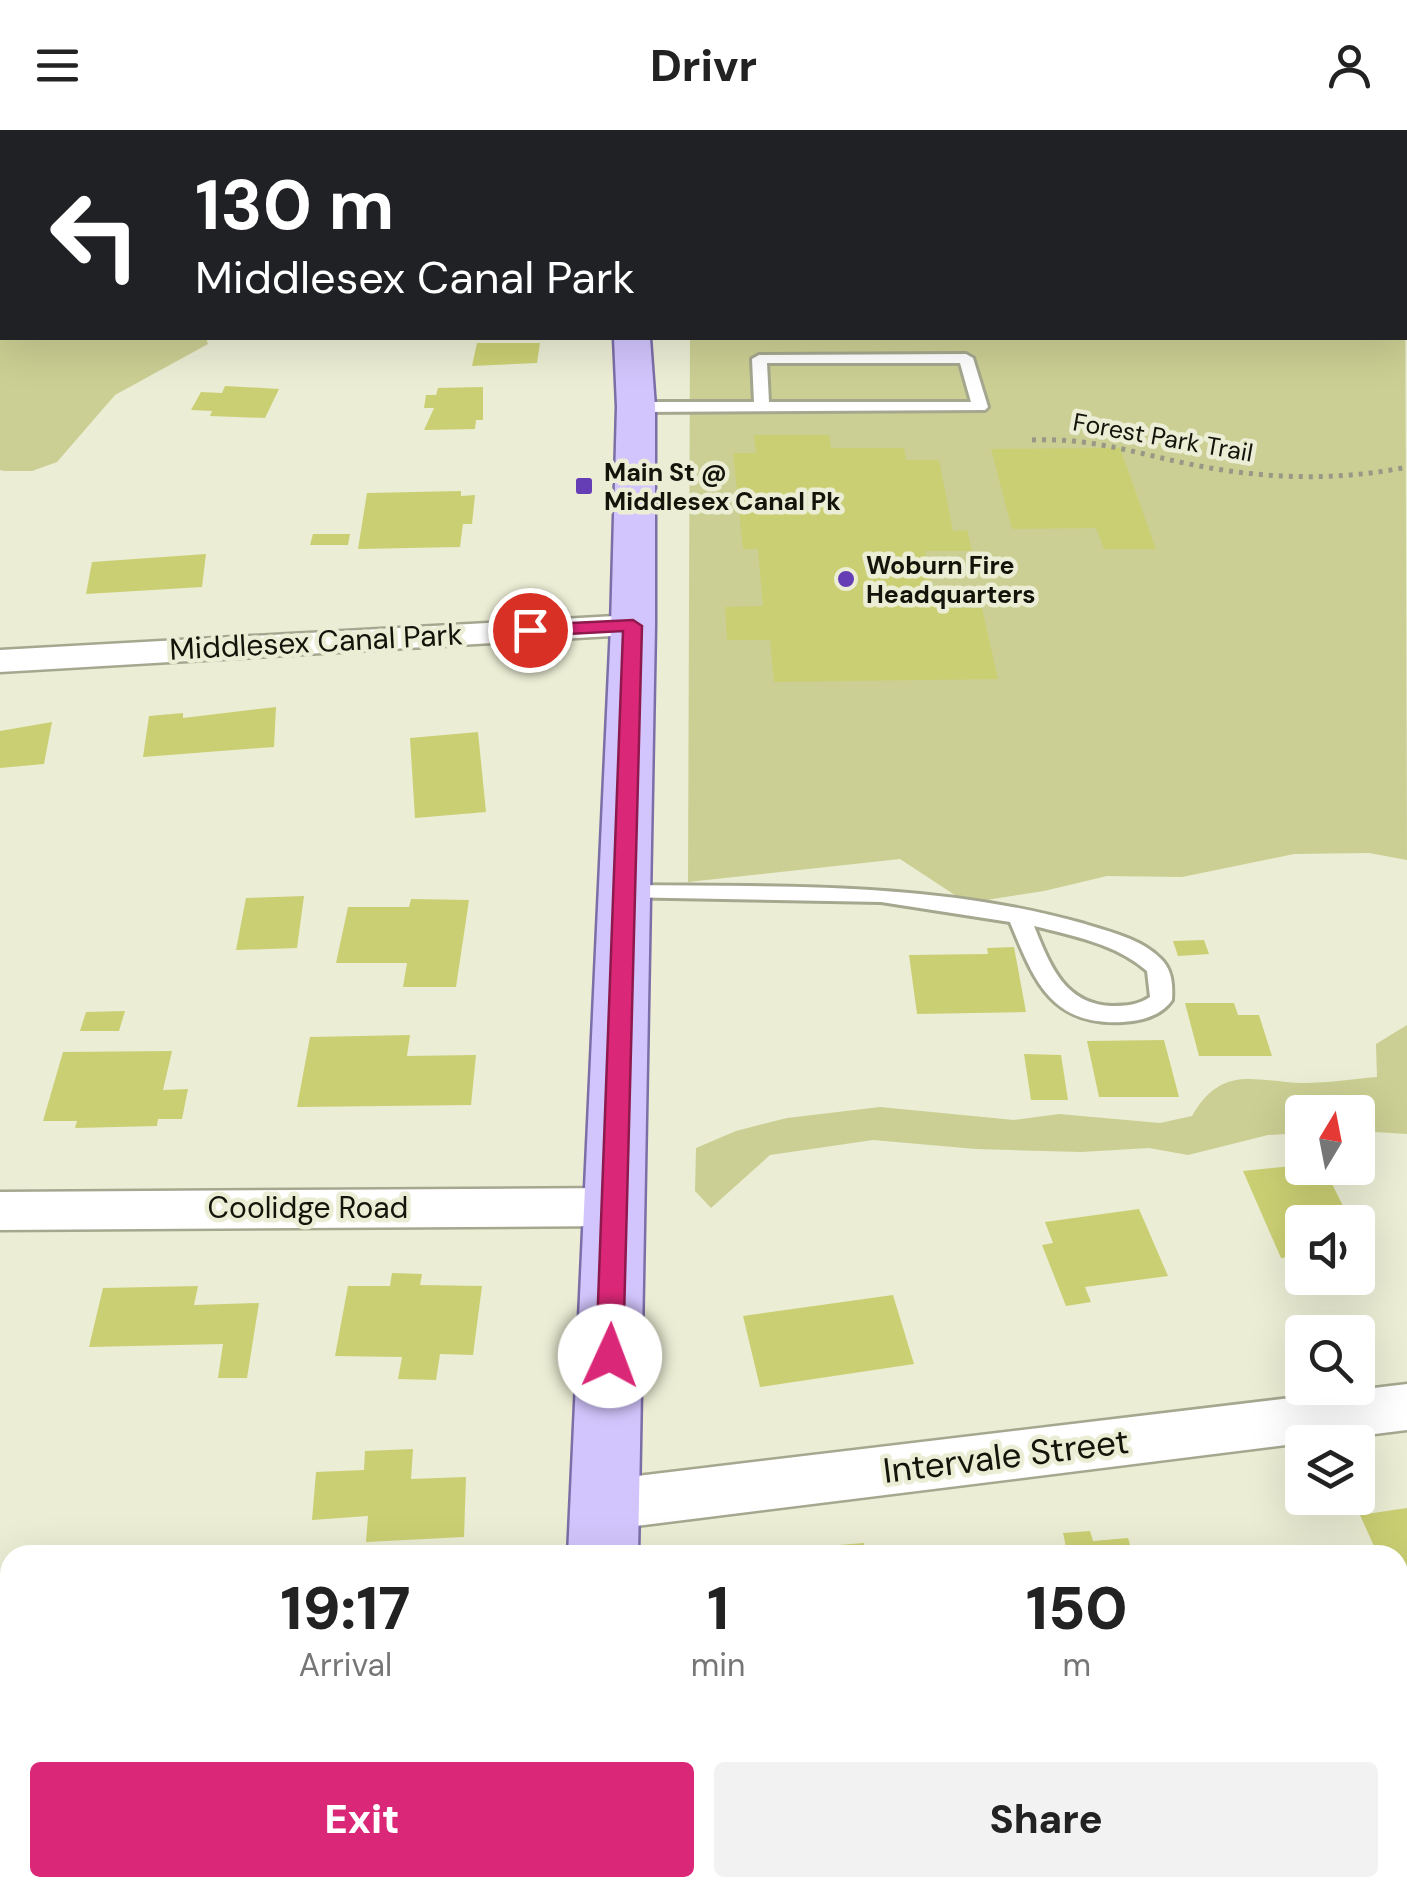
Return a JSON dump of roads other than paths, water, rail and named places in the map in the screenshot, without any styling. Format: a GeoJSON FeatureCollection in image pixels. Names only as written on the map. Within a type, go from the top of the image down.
{"type":"FeatureCollection","features":[{"type":"Feature","properties":{"kind":"main road"},"geometry":{"type":"LineString","coordinates":[[604,1530],[633,626],[636,407],[632,340]]}},
{"type":"Feature","properties":{"kind":"street","name":"Middlesex Canal Park"},"geometry":{"type":"LineString","coordinates":[[0,660],[633,626]]}},
{"type":"Feature","properties":{"kind":"street","name":"Coolidge Road"},"geometry":{"type":"LineString","coordinates":[[0,1210],[615,1207]]}},
{"type":"Feature","properties":{"kind":"street","name":"Intervale Street"},"geometry":{"type":"LineString","coordinates":[[604,1530],[1407,1407]]}},
{"type":"Feature","properties":{"kind":"lane"},"geometry":{"type":"LineString","coordinates":[[636,407],[762,407],[960,407],[980,406],[966,358],[947,358],[759,359],[762,407]]}},
{"type":"Feature","properties":{"kind":"lane"},"geometry":{"type":"LineString","coordinates":[[624,892],[882,895],[1020,919],[1127,944],[1156,965],[1162,978],[1161,1000],[1152,1008],[1116,1014],[1086,1013],[1069,1006],[1048,981],[1020,919]]}},
{"type":"Feature","properties":{"kind":"place","name":"Main St @ Middlesex Canal Pk"},"geometry":{"type":"Point","coordinates":[584,486]}},
{"type":"Feature","properties":{"kind":"place","name":"Woburn Fire Headquarters"},"geometry":{"type":"Point","coordinates":[846,579]}}]}
